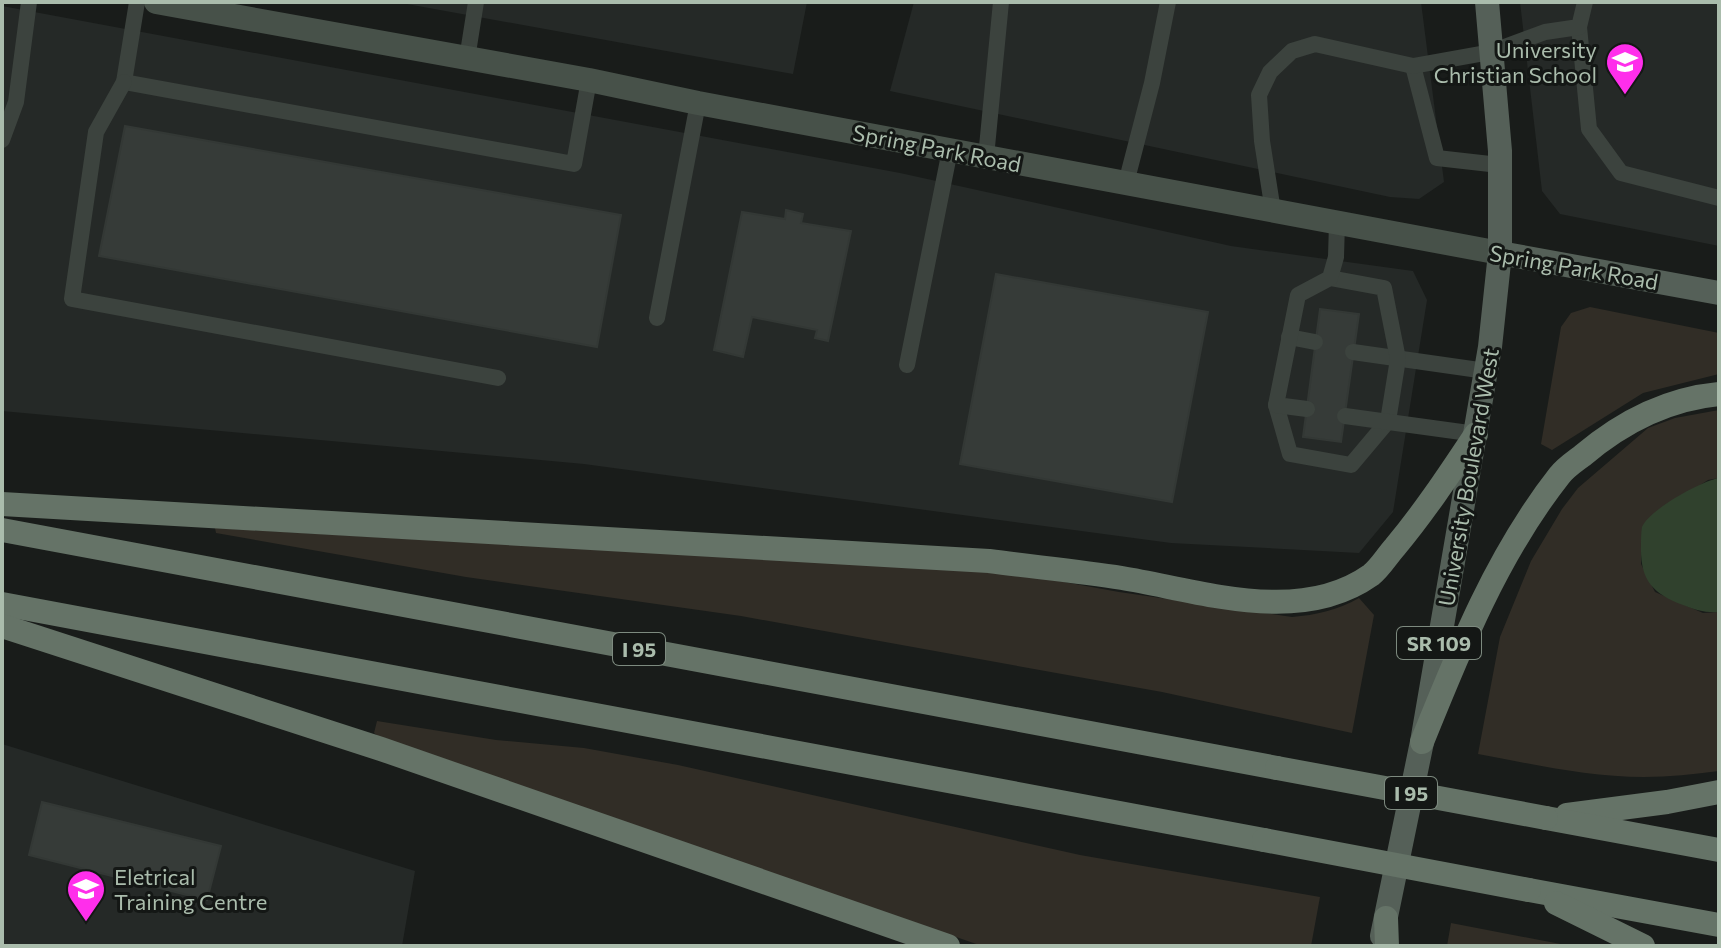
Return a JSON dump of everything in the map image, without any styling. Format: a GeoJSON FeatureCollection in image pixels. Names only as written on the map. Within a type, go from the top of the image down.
{"type":"FeatureCollection","features":[{"type":"Feature","properties":{"kind":"highway"},"geometry":{"type":"LineString","coordinates":[[1422,742],[1460,647],[1510,549],[1561,474],[1610,432],[1656,408],[1686,398],[1719,394]]}},
{"type":"Feature","properties":{"kind":"highway"},"geometry":{"type":"LineString","coordinates":[[2,504],[989,561],[1278,602],[1310,600],[1343,591],[1373,574],[1427,508],[1476,434]]}},
{"type":"Feature","properties":{"kind":"highway","name":"I 95"},"geometry":{"type":"LineString","coordinates":[[2,530],[1719,850]]}},
{"type":"Feature","properties":{"kind":"highway"},"geometry":{"type":"LineString","coordinates":[[2,604],[1719,925]]}},
{"type":"Feature","properties":{"kind":"highway"},"geometry":{"type":"LineString","coordinates":[[2,626],[381,749],[948,946]]}},
{"type":"Feature","properties":{"kind":"highway"},"geometry":{"type":"LineString","coordinates":[[1546,818],[1719,792]]}},
{"type":"Feature","properties":{"kind":"highway"},"geometry":{"type":"LineString","coordinates":[[1529,890],[1643,946]]}},
{"type":"Feature","properties":{"kind":"highway"},"geometry":{"type":"LineString","coordinates":[[1386,918],[1387,946]]}},
{"type":"Feature","properties":{"kind":"main road","name":"Spring Park Road"},"geometry":{"type":"LineString","coordinates":[[156,2],[589,80],[698,103],[1719,293]]}},
{"type":"Feature","properties":{"kind":"main road","name":"University Boulevard West"},"geometry":{"type":"LineString","coordinates":[[1380,946],[1422,742],[1476,434],[1500,253],[1499,165],[1487,2]]}},
{"type":"Feature","properties":{"kind":"lane"},"geometry":{"type":"LineString","coordinates":[[2,140],[16,102],[29,2]]}},
{"type":"Feature","properties":{"kind":"lane"},"geometry":{"type":"LineString","coordinates":[[137,2],[124,82],[96,132],[72,299],[498,378]]}},
{"type":"Feature","properties":{"kind":"lane"},"geometry":{"type":"LineString","coordinates":[[467,59],[476,2]]}},
{"type":"Feature","properties":{"kind":"lane"},"geometry":{"type":"LineString","coordinates":[[986,157],[1001,2]]}},
{"type":"Feature","properties":{"kind":"lane"},"geometry":{"type":"LineString","coordinates":[[1126,183],[1152,83],[1168,2]]}},
{"type":"Feature","properties":{"kind":"lane"},"geometry":{"type":"LineString","coordinates":[[1585,2],[1579,27],[1589,129],[1621,173],[1719,198]]}},
{"type":"Feature","properties":{"kind":"lane"},"geometry":{"type":"LineString","coordinates":[[1273,211],[1262,141],[1259,95],[1270,72],[1292,51],[1315,44],[1413,66],[1491,52],[1545,32],[1579,27]]}},
{"type":"Feature","properties":{"kind":"lane"},"geometry":{"type":"LineString","coordinates":[[1413,66],[1437,158],[1499,165]]}},
{"type":"Feature","properties":{"kind":"lane"},"geometry":{"type":"LineString","coordinates":[[124,82],[574,164],[589,80]]}},
{"type":"Feature","properties":{"kind":"lane"},"geometry":{"type":"LineString","coordinates":[[657,318],[698,103]]}},
{"type":"Feature","properties":{"kind":"lane"},"geometry":{"type":"LineString","coordinates":[[907,365],[950,150]]}},
{"type":"Feature","properties":{"kind":"lane"},"geometry":{"type":"LineString","coordinates":[[1330,278],[1336,257],[1337,223]]}},
{"type":"Feature","properties":{"kind":"lane"},"geometry":{"type":"LineString","coordinates":[[1330,278],[1384,288],[1398,359],[1388,421],[1351,465],[1290,454],[1276,405],[1298,295],[1330,278]]}},
{"type":"Feature","properties":{"kind":"lane"},"geometry":{"type":"LineString","coordinates":[[1289,337],[1315,342]]}},
{"type":"Feature","properties":{"kind":"lane"},"geometry":{"type":"LineString","coordinates":[[1353,352],[1486,371]]}},
{"type":"Feature","properties":{"kind":"lane"},"geometry":{"type":"LineString","coordinates":[[1276,405],[1307,409]]}},
{"type":"Feature","properties":{"kind":"lane"},"geometry":{"type":"LineString","coordinates":[[1345,416],[1476,434]]}},
{"type":"Feature","properties":{"kind":"shaded area"},"geometry":{"type":"Polygon","coordinates":[[[396,2],[807,2],[793,74],[396,2]]]}},
{"type":"Feature","properties":{"kind":"shaded area"},"geometry":{"type":"Polygon","coordinates":[[[914,2],[1421,2],[1444,182],[1419,199],[1390,197],[890,91],[914,2]]]}},
{"type":"Feature","properties":{"kind":"shaded area","name":"University Christian School"},"geometry":{"type":"Polygon","coordinates":[[[1520,2],[1719,2],[1719,246],[1560,214],[1542,191],[1520,2]]]}},
{"type":"Feature","properties":{"kind":"shaded area"},"geometry":{"type":"Polygon","coordinates":[[[2,6],[900,173],[1231,246],[1413,271],[1427,300],[1393,512],[1359,553],[1171,543],[584,464],[2,411],[2,6]]]}},
{"type":"Feature","properties":{"kind":"shaded area"},"geometry":{"type":"Polygon","coordinates":[[[1590,307],[1719,333],[1719,374],[1643,393],[1552,450],[1541,444],[1561,327],[1571,313],[1590,307]]]}},
{"type":"Feature","properties":{"kind":"shaded area"},"geometry":{"type":"Polygon","coordinates":[[[1719,410],[1719,478],[1708,480],[1668,506],[1641,544],[1641,564],[1655,592],[1703,613],[1719,612],[1719,771],[1663,776],[1602,775],[1478,754],[1500,637],[1531,561],[1562,509],[1578,488],[1648,428],[1675,418],[1719,410]]]}},
{"type":"Feature","properties":{"kind":"shaded area"},"geometry":{"type":"Polygon","coordinates":[[[1719,478],[1719,612],[1709,612],[1672,600],[1650,584],[1641,557],[1641,534],[1647,520],[1665,505],[1689,490],[1719,478]]]}},
{"type":"Feature","properties":{"kind":"shaded area"},"geometry":{"type":"Polygon","coordinates":[[[215,528],[1014,573],[1292,617],[1327,611],[1359,598],[1374,615],[1352,733],[1162,692],[741,616],[466,577],[216,533],[215,528]]]}},
{"type":"Feature","properties":{"kind":"shaded area"},"geometry":{"type":"Polygon","coordinates":[[[377,721],[496,740],[584,748],[678,765],[1080,855],[1320,897],[1311,946],[982,946],[378,736],[374,733],[377,721]]]}},
{"type":"Feature","properties":{"kind":"shaded area"},"geometry":{"type":"Polygon","coordinates":[[[2,744],[415,871],[402,946],[2,946],[2,744]]]}},
{"type":"Feature","properties":{"kind":"shaded area"},"geometry":{"type":"Polygon","coordinates":[[[1451,923],[1571,946],[1447,946],[1451,923]]]}},
{"type":"Feature","properties":{"kind":"building"},"geometry":{"type":"Polygon","coordinates":[[[125,126],[621,215],[597,347],[99,256],[125,126]]]}},
{"type":"Feature","properties":{"kind":"building"},"geometry":{"type":"Polygon","coordinates":[[[786,210],[803,214],[801,223],[851,231],[828,341],[815,338],[817,330],[752,317],[743,357],[714,350],[742,212],[785,219],[786,210]]]}},
{"type":"Feature","properties":{"kind":"building"},"geometry":{"type":"Polygon","coordinates":[[[996,274],[1208,312],[1172,502],[960,464],[996,274]]]}},
{"type":"Feature","properties":{"kind":"building"},"geometry":{"type":"Polygon","coordinates":[[[1320,309],[1359,314],[1341,442],[1303,437],[1320,309]]]}},
{"type":"Feature","properties":{"kind":"building"},"geometry":{"type":"Polygon","coordinates":[[[42,802],[221,846],[207,900],[29,855],[42,802]]]}},
{"type":"Feature","properties":{"kind":"place","name":"University Christian School"},"geometry":{"type":"Point","coordinates":[1625,96]}},
{"type":"Feature","properties":{"kind":"place","name":"Eletrical Training Centre"},"geometry":{"type":"Point","coordinates":[86,923]}}]}
